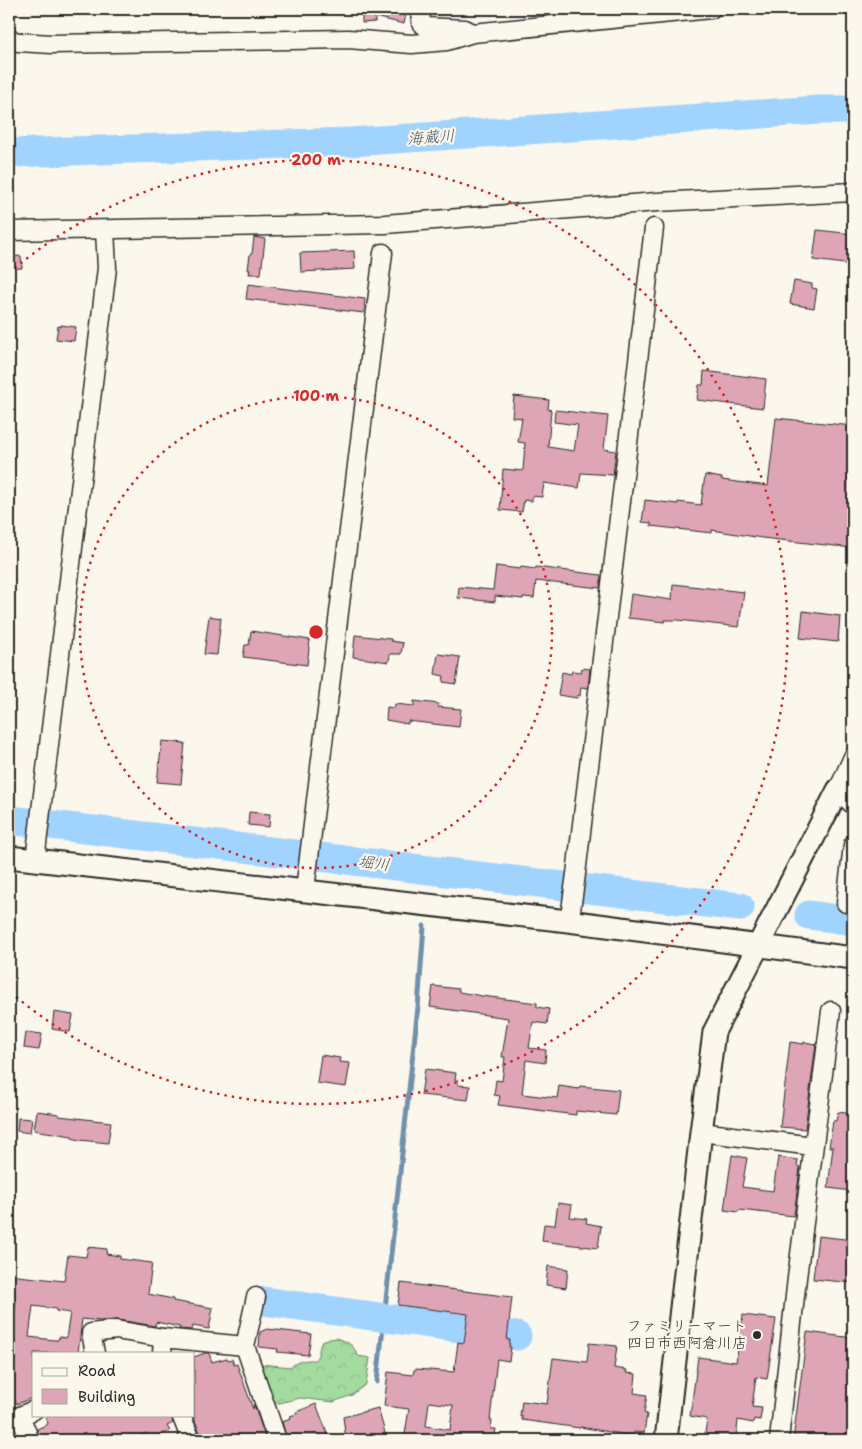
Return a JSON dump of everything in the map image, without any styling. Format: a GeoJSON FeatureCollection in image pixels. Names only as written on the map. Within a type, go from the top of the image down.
{"type":"FeatureCollection","features":[{"type":"Feature","properties":{"kind":"street"},"geometry":{"type":"LineString","coordinates":[[420,9],[421,22],[426,27],[465,29],[473,33]]}},
{"type":"Feature","properties":{"kind":"street"},"geometry":{"type":"LineString","coordinates":[[9,39],[18,42],[52,44],[348,39],[412,44],[447,41],[473,33],[710,9]]}},
{"type":"Feature","properties":{"kind":"street"},"geometry":{"type":"LineString","coordinates":[[9,231],[385,224],[657,202],[853,192]]}},
{"type":"Feature","properties":{"kind":"street"},"geometry":{"type":"LineString","coordinates":[[570,915],[654,228]]}},
{"type":"Feature","properties":{"kind":"street"},"geometry":{"type":"LineString","coordinates":[[36,850],[107,268],[105,230]]}},
{"type":"Feature","properties":{"kind":"street"},"geometry":{"type":"LineString","coordinates":[[306,883],[383,253]]}},
{"type":"Feature","properties":{"kind":"street"},"geometry":{"type":"LineString","coordinates":[[666,1440],[714,1032],[853,758]]}},
{"type":"Feature","properties":{"kind":"street"},"geometry":{"type":"LineString","coordinates":[[838,790],[853,805]]}},
{"type":"Feature","properties":{"kind":"street"},"geometry":{"type":"LineString","coordinates":[[846,903],[853,845]]}},
{"type":"Feature","properties":{"kind":"street"},"geometry":{"type":"LineString","coordinates":[[9,857],[36,850],[570,915],[758,947],[853,958]]}},
{"type":"Feature","properties":{"kind":"street"},"geometry":{"type":"LineString","coordinates":[[779,1440],[796,1278],[831,1011]]}},
{"type":"Feature","properties":{"kind":"street"},"geometry":{"type":"LineString","coordinates":[[701,1132],[813,1146]]}},
{"type":"Feature","properties":{"kind":"street"},"geometry":{"type":"LineString","coordinates":[[256,1296],[246,1346],[277,1440]]}},
{"type":"Feature","properties":{"kind":"street"},"geometry":{"type":"LineString","coordinates":[[95,1352],[91,1333],[116,1330],[163,1346],[246,1346]]}},
{"type":"Feature","properties":{"kind":"street"},"geometry":{"type":"LineString","coordinates":[[30,1440],[20,1416],[32,1411]]}},
{"type":"Feature","properties":{"kind":"street"},"geometry":{"type":"LineString","coordinates":[[181,1416],[185,1439]]}},
{"type":"Feature","properties":{"kind":"green space"},"geometry":{"type":"Polygon","coordinates":[[[336,1338],[350,1344],[358,1356],[370,1358],[366,1384],[352,1395],[333,1402],[300,1398],[271,1405],[260,1364],[291,1367],[302,1361],[315,1360],[323,1340],[336,1338]]]}},
{"type":"Feature","properties":{"kind":"building"},"geometry":{"type":"Polygon","coordinates":[[[362,9],[407,9],[404,24],[375,17],[375,22],[362,23],[362,9]]]}},
{"type":"Feature","properties":{"kind":"building"},"geometry":{"type":"Polygon","coordinates":[[[817,230],[853,234],[853,265],[813,260],[817,230]]]}},
{"type":"Feature","properties":{"kind":"building"},"geometry":{"type":"Polygon","coordinates":[[[254,237],[265,239],[261,274],[249,274],[250,270],[248,270],[254,237]]]}},
{"type":"Feature","properties":{"kind":"building"},"geometry":{"type":"Polygon","coordinates":[[[354,251],[355,269],[301,272],[300,253],[354,251]]]}},
{"type":"Feature","properties":{"kind":"building"},"geometry":{"type":"Polygon","coordinates":[[[21,256],[22,268],[9,269],[9,257],[21,256]]]}},
{"type":"Feature","properties":{"kind":"building"},"geometry":{"type":"Polygon","coordinates":[[[794,281],[812,284],[812,288],[817,289],[814,308],[790,304],[794,281]]]}},
{"type":"Feature","properties":{"kind":"building"},"geometry":{"type":"Polygon","coordinates":[[[248,284],[365,299],[364,313],[246,299],[248,284]]]}},
{"type":"Feature","properties":{"kind":"building"},"geometry":{"type":"Polygon","coordinates":[[[61,325],[76,327],[74,341],[56,339],[58,326],[61,327],[61,325]]]}},
{"type":"Feature","properties":{"kind":"building"},"geometry":{"type":"Polygon","coordinates":[[[704,371],[766,379],[763,408],[697,400],[699,385],[703,385],[704,371]]]}},
{"type":"Feature","properties":{"kind":"building"},"geometry":{"type":"Polygon","coordinates":[[[514,396],[549,400],[548,409],[551,410],[548,447],[574,451],[578,425],[554,422],[555,410],[608,416],[604,449],[616,451],[613,475],[581,473],[579,488],[544,483],[542,497],[532,496],[532,501],[524,500],[522,512],[500,510],[503,469],[523,471],[525,443],[518,442],[522,418],[512,417],[514,396]]]}},
{"type":"Feature","properties":{"kind":"building"},"geometry":{"type":"Polygon","coordinates":[[[776,418],[853,426],[853,548],[762,538],[712,530],[712,533],[651,526],[651,523],[642,522],[645,500],[701,505],[705,475],[722,478],[722,480],[768,486],[776,418]]]}},
{"type":"Feature","properties":{"kind":"building"},"geometry":{"type":"Polygon","coordinates":[[[496,566],[520,569],[521,567],[535,569],[536,567],[601,575],[600,588],[536,581],[534,598],[523,597],[523,599],[495,596],[495,602],[458,598],[459,587],[493,590],[496,566]]]}},
{"type":"Feature","properties":{"kind":"building"},"geometry":{"type":"Polygon","coordinates":[[[673,584],[744,592],[739,627],[678,620],[665,620],[665,622],[628,618],[631,594],[672,600],[673,584]]]}},
{"type":"Feature","properties":{"kind":"building"},"geometry":{"type":"Polygon","coordinates":[[[803,611],[840,616],[838,642],[800,638],[803,611]]]}},
{"type":"Feature","properties":{"kind":"building"},"geometry":{"type":"Polygon","coordinates":[[[209,616],[221,618],[217,655],[204,654],[209,616]]]}},
{"type":"Feature","properties":{"kind":"building"},"geometry":{"type":"Polygon","coordinates":[[[251,631],[310,640],[307,665],[243,657],[245,645],[249,645],[251,631]]]}},
{"type":"Feature","properties":{"kind":"building"},"geometry":{"type":"Polygon","coordinates":[[[355,635],[391,639],[391,641],[403,643],[401,654],[390,654],[389,662],[353,657],[355,635]]]}},
{"type":"Feature","properties":{"kind":"building"},"geometry":{"type":"Polygon","coordinates":[[[438,654],[460,657],[456,684],[443,682],[444,676],[435,674],[438,654]]]}},
{"type":"Feature","properties":{"kind":"building"},"geometry":{"type":"Polygon","coordinates":[[[582,668],[590,669],[588,688],[581,687],[580,696],[578,695],[577,698],[558,695],[562,672],[571,674],[572,671],[581,672],[582,668]]]}},
{"type":"Feature","properties":{"kind":"building"},"geometry":{"type":"Polygon","coordinates":[[[414,701],[439,704],[438,707],[461,709],[459,727],[408,721],[408,724],[386,720],[387,707],[394,708],[395,704],[414,706],[414,701]]]}},
{"type":"Feature","properties":{"kind":"building"},"geometry":{"type":"Polygon","coordinates":[[[162,741],[185,743],[181,784],[157,782],[162,741]]]}},
{"type":"Feature","properties":{"kind":"building"},"geometry":{"type":"Polygon","coordinates":[[[249,812],[270,814],[269,827],[248,825],[249,812]]]}},
{"type":"Feature","properties":{"kind":"building"},"geometry":{"type":"Polygon","coordinates":[[[433,986],[459,989],[459,992],[482,996],[537,1003],[537,1007],[549,1009],[547,1024],[533,1022],[529,1048],[546,1050],[545,1063],[526,1060],[522,1094],[557,1098],[559,1086],[579,1089],[580,1086],[619,1090],[616,1115],[576,1111],[576,1115],[498,1105],[500,1096],[494,1095],[496,1080],[502,1081],[505,1057],[502,1057],[508,1018],[430,1007],[433,986]]]}},
{"type":"Feature","properties":{"kind":"building"},"geometry":{"type":"Polygon","coordinates":[[[54,1012],[73,1015],[70,1032],[52,1029],[54,1012]]]}},
{"type":"Feature","properties":{"kind":"building"},"geometry":{"type":"Polygon","coordinates":[[[26,1032],[42,1034],[39,1050],[24,1048],[26,1032]]]}},
{"type":"Feature","properties":{"kind":"building"},"geometry":{"type":"Polygon","coordinates":[[[790,1042],[816,1044],[805,1129],[780,1127],[790,1042]]]}},
{"type":"Feature","properties":{"kind":"building"},"geometry":{"type":"Polygon","coordinates":[[[321,1055],[340,1058],[339,1062],[350,1063],[346,1087],[317,1083],[321,1055]]]}},
{"type":"Feature","properties":{"kind":"building"},"geometry":{"type":"Polygon","coordinates":[[[425,1069],[456,1073],[455,1080],[458,1080],[458,1085],[470,1086],[468,1100],[421,1095],[425,1069]]]}},
{"type":"Feature","properties":{"kind":"building"},"geometry":{"type":"Polygon","coordinates":[[[37,1111],[59,1114],[59,1116],[111,1122],[108,1143],[80,1140],[72,1138],[72,1136],[34,1130],[37,1111]]]}},
{"type":"Feature","properties":{"kind":"building"},"geometry":{"type":"Polygon","coordinates":[[[838,1112],[853,1114],[852,1191],[828,1188],[833,1147],[829,1147],[833,1121],[836,1121],[838,1112]]]}},
{"type":"Feature","properties":{"kind":"building"},"geometry":{"type":"Polygon","coordinates":[[[18,1118],[32,1119],[30,1133],[17,1131],[18,1118]]]}},
{"type":"Feature","properties":{"kind":"building"},"geometry":{"type":"Polygon","coordinates":[[[732,1155],[747,1158],[742,1187],[773,1191],[778,1157],[798,1160],[797,1166],[800,1167],[794,1216],[724,1210],[732,1155]]]}},
{"type":"Feature","properties":{"kind":"building"},"geometry":{"type":"Polygon","coordinates":[[[558,1203],[572,1205],[570,1217],[587,1219],[586,1223],[601,1226],[598,1248],[542,1241],[544,1224],[555,1225],[558,1203]]]}},
{"type":"Feature","properties":{"kind":"building"},"geometry":{"type":"Polygon","coordinates":[[[818,1236],[853,1240],[853,1283],[813,1279],[818,1236]]]}},
{"type":"Feature","properties":{"kind":"building"},"geometry":{"type":"Polygon","coordinates":[[[88,1247],[107,1249],[106,1254],[120,1256],[120,1259],[152,1263],[148,1294],[173,1299],[173,1301],[213,1308],[209,1329],[193,1326],[192,1330],[179,1329],[180,1327],[156,1322],[155,1326],[118,1320],[82,1319],[78,1352],[32,1352],[32,1398],[17,1404],[14,1399],[9,1401],[9,1382],[11,1381],[13,1362],[9,1362],[9,1343],[11,1343],[16,1302],[9,1301],[9,1275],[64,1281],[68,1255],[86,1257],[88,1247]],[[33,1306],[29,1337],[54,1340],[58,1340],[59,1337],[66,1338],[70,1313],[56,1311],[56,1309],[33,1306]]]}},
{"type":"Feature","properties":{"kind":"building"},"geometry":{"type":"Polygon","coordinates":[[[548,1266],[568,1269],[566,1288],[546,1285],[548,1266]]]}},
{"type":"Feature","properties":{"kind":"building"},"geometry":{"type":"Polygon","coordinates":[[[401,1283],[512,1297],[507,1340],[510,1340],[509,1347],[511,1347],[509,1361],[497,1359],[490,1420],[492,1420],[491,1429],[496,1429],[494,1440],[404,1440],[409,1409],[384,1406],[388,1372],[413,1375],[416,1369],[454,1372],[458,1342],[464,1343],[468,1314],[398,1305],[401,1283]],[[429,1402],[426,1426],[450,1430],[453,1405],[429,1402]]]}},
{"type":"Feature","properties":{"kind":"building"},"geometry":{"type":"Polygon","coordinates":[[[743,1315],[776,1319],[767,1379],[756,1377],[752,1407],[762,1408],[760,1420],[754,1419],[753,1423],[738,1420],[736,1440],[704,1440],[707,1419],[690,1416],[698,1357],[736,1362],[743,1315]]]}},
{"type":"Feature","properties":{"kind":"building"},"geometry":{"type":"Polygon","coordinates":[[[267,1329],[311,1334],[308,1355],[277,1352],[278,1349],[259,1347],[260,1332],[267,1329]]]}},
{"type":"Feature","properties":{"kind":"building"},"geometry":{"type":"Polygon","coordinates":[[[807,1332],[853,1338],[853,1440],[793,1440],[807,1332]]]}},
{"type":"Feature","properties":{"kind":"building"},"geometry":{"type":"Polygon","coordinates":[[[589,1343],[617,1346],[614,1368],[627,1370],[626,1373],[636,1374],[634,1393],[647,1395],[644,1413],[647,1414],[644,1433],[634,1432],[633,1436],[522,1420],[522,1416],[520,1417],[522,1401],[547,1404],[553,1358],[587,1362],[589,1343]]]}},
{"type":"Feature","properties":{"kind":"building"},"geometry":{"type":"Polygon","coordinates":[[[209,1353],[212,1362],[227,1358],[228,1360],[232,1359],[234,1365],[237,1364],[253,1409],[254,1404],[266,1440],[205,1440],[194,1418],[195,1357],[209,1353]]]}},
{"type":"Feature","properties":{"kind":"building"},"geometry":{"type":"Polygon","coordinates":[[[316,1404],[330,1440],[287,1440],[282,1422],[291,1419],[290,1416],[297,1414],[296,1412],[316,1404]]]}},
{"type":"Feature","properties":{"kind":"building"},"geometry":{"type":"Polygon","coordinates":[[[378,1408],[387,1440],[346,1440],[343,1417],[378,1408]]]}},
{"type":"Feature","properties":{"kind":"building"},"geometry":{"type":"Polygon","coordinates":[[[45,1416],[171,1416],[173,1423],[167,1426],[170,1431],[149,1439],[147,1433],[127,1440],[40,1440],[37,1429],[48,1424],[45,1416]]]}},
{"type":"Feature","properties":{"kind":"waterway","name":"海蔵川"},"geometry":{"type":"LineString","coordinates":[[9,153],[350,142],[819,110],[853,110]]}},
{"type":"Feature","properties":{"kind":"waterway","name":"堀川"},"geometry":{"type":"LineString","coordinates":[[9,820],[740,907]]}},
{"type":"Feature","properties":{"kind":"waterway","name":"堀川"},"geometry":{"type":"LineString","coordinates":[[809,915],[853,921]]}},
{"type":"Feature","properties":{"kind":"waterway"},"geometry":{"type":"LineString","coordinates":[[377,1382],[418,1007],[424,926]]}},
{"type":"Feature","properties":{"kind":"waterway"},"geometry":{"type":"LineString","coordinates":[[263,1301],[517,1336]]}},
{"type":"Feature","properties":{"kind":"place","name":"ファミリーマート 四日市西阿倉川店"},"geometry":{"type":"Point","coordinates":[757,1335]}}]}
